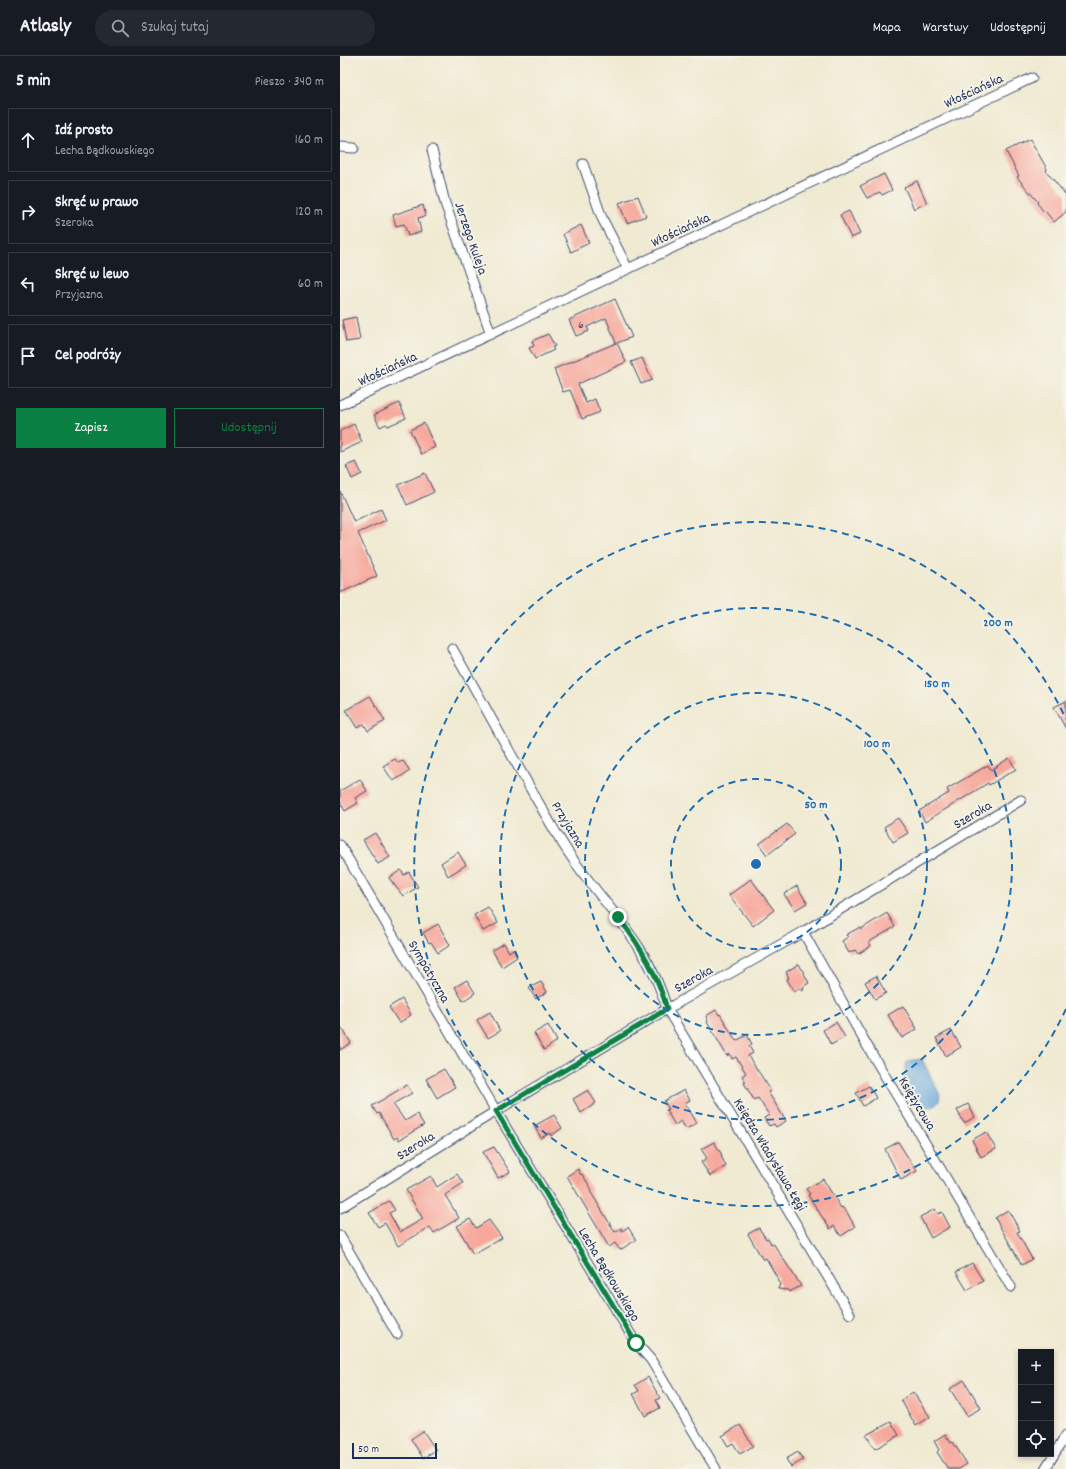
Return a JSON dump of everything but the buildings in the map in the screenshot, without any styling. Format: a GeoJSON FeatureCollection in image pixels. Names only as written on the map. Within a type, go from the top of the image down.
{"type":"FeatureCollection","features":[{"type":"Feature","properties":{"kind":"street","name":"Włościańska"},"geometry":{"type":"LineString","coordinates":[[340,405],[1032,78]]}},
{"type":"Feature","properties":{"kind":"street"},"geometry":{"type":"LineString","coordinates":[[340,147],[354,148]]}},
{"type":"Feature","properties":{"kind":"street","name":"Jerzego Kuleja"},"geometry":{"type":"LineString","coordinates":[[432,150],[446,203],[490,334]]}},
{"type":"Feature","properties":{"kind":"street"},"geometry":{"type":"LineString","coordinates":[[583,164],[602,218],[628,269]]}},
{"type":"Feature","properties":{"kind":"street","name":"Przyjazna"},"geometry":{"type":"LineString","coordinates":[[452,648],[561,842],[629,930],[657,977],[667,1009]]}},
{"type":"Feature","properties":{"kind":"street","name":"Szeroka"},"geometry":{"type":"LineString","coordinates":[[342,1204],[667,1009],[803,932],[1021,800]]}},
{"type":"Feature","properties":{"kind":"street","name":"Sympatyczna"},"geometry":{"type":"LineString","coordinates":[[340,845],[496,1111]]}},
{"type":"Feature","properties":{"kind":"street","name":"Księżycowa"},"geometry":{"type":"LineString","coordinates":[[803,932],[869,1049],[1011,1287]]}},
{"type":"Feature","properties":{"kind":"street","name":"Księdza Władysława Łęgi"},"geometry":{"type":"LineString","coordinates":[[667,1009],[850,1314]]}},
{"type":"Feature","properties":{"kind":"street","name":"Lecha Bądkowskiego"},"geometry":{"type":"LineString","coordinates":[[496,1111],[636,1343],[651,1360],[716,1469]]}},
{"type":"Feature","properties":{"kind":"street"},"geometry":{"type":"LineString","coordinates":[[340,1236],[397,1334]]}},
{"type":"Feature","properties":{"kind":"street"},"geometry":{"type":"LineString","coordinates":[[1045,1469],[1066,1435]]}},
{"type":"Feature","properties":{"kind":"water"},"geometry":{"type":"Polygon","coordinates":[[[922,1059],[940,1095],[939,1101],[935,1106],[922,1107],[917,1105],[913,1101],[908,1088],[906,1063],[912,1060],[922,1059]]]}},
{"type":"Feature","properties":{"kind":"route"},"geometry":{"type":"LineString","coordinates":[[618,917],[629,930],[657,977],[667,1009],[496,1111],[636,1343]]}}]}
